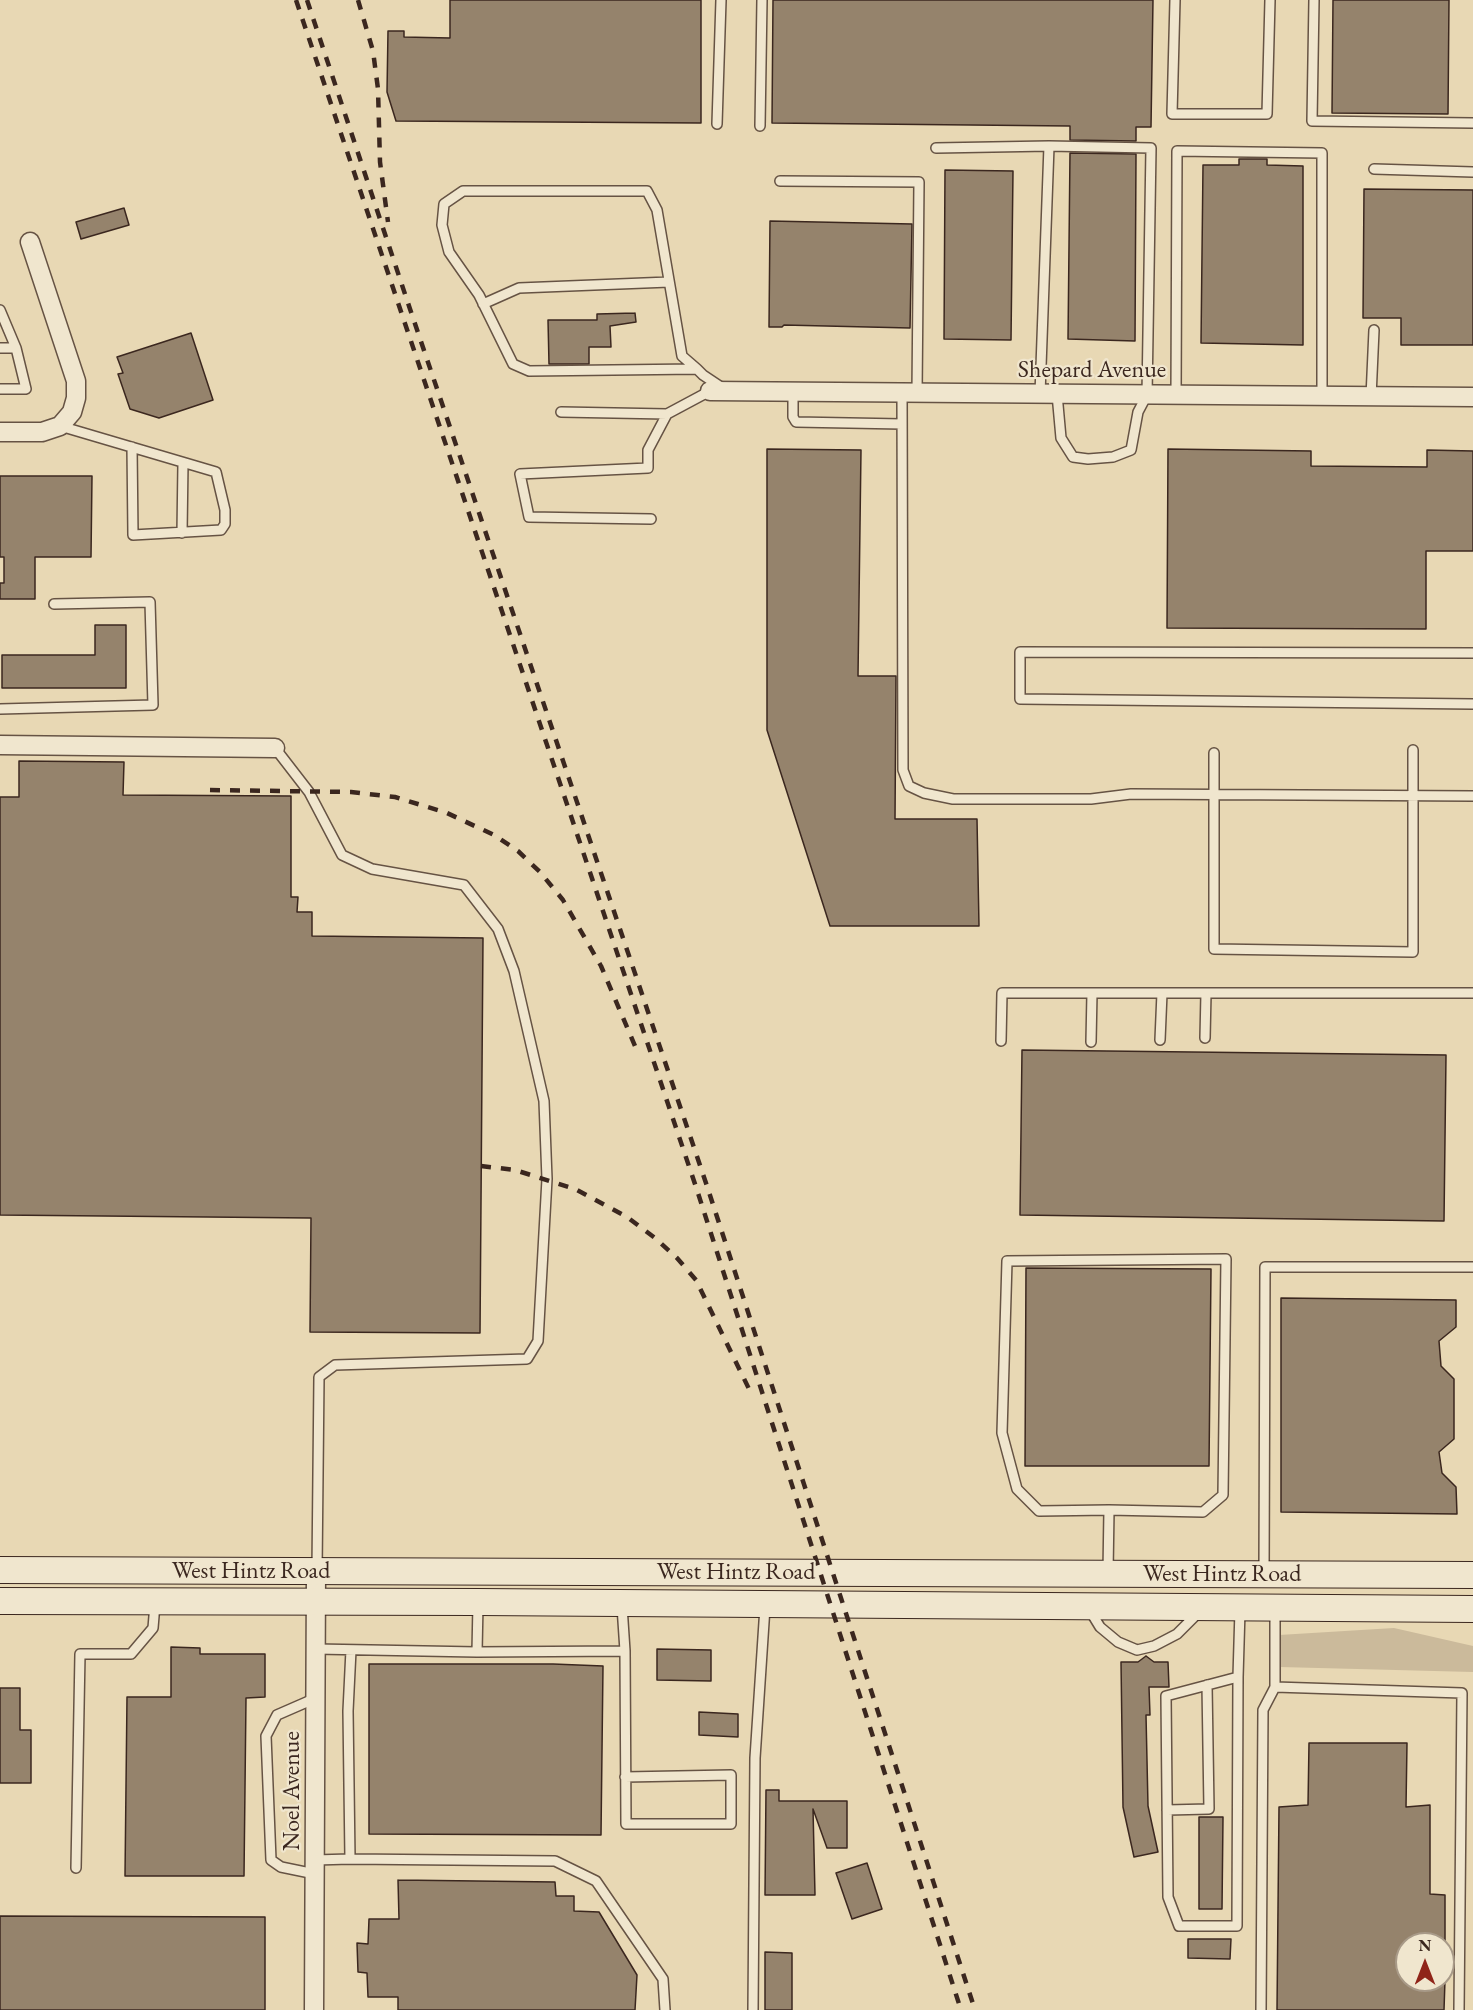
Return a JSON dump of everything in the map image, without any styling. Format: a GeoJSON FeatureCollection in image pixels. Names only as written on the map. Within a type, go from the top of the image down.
{"type":"FeatureCollection","features":[{"type":"Feature","properties":{"kind":"main road","name":"West Hintz Road"},"geometry":{"type":"LineString","coordinates":[[0,1570],[1473,1575]]}},
{"type":"Feature","properties":{"kind":"main road","name":"West Hintz Road"},"geometry":{"type":"LineString","coordinates":[[0,1602],[478,1602],[1473,1609]]}},
{"type":"Feature","properties":{"kind":"street"},"geometry":{"type":"LineString","coordinates":[[0,432],[42,432],[60,426],[72,412],[76,398],[76,381],[30,242]]}},
{"type":"Feature","properties":{"kind":"street","name":"Shepard Avenue"},"geometry":{"type":"LineString","coordinates":[[710,391],[1473,398]]}},
{"type":"Feature","properties":{"kind":"street"},"geometry":{"type":"LineString","coordinates":[[0,745],[276,748]]}},
{"type":"Feature","properties":{"kind":"street","name":"Noel Avenue"},"geometry":{"type":"LineString","coordinates":[[315,2010],[316,1572]]}},
{"type":"Feature","properties":{"kind":"lane"},"geometry":{"type":"LineString","coordinates":[[717,124],[721,0]]}},
{"type":"Feature","properties":{"kind":"lane"},"geometry":{"type":"LineString","coordinates":[[759,126],[762,0]]}},
{"type":"Feature","properties":{"kind":"lane"},"geometry":{"type":"LineString","coordinates":[[1175,0],[1172,114],[1268,114],[1270,0]]}},
{"type":"Feature","properties":{"kind":"lane"},"geometry":{"type":"LineString","coordinates":[[1314,0],[1312,121],[1473,123]]}},
{"type":"Feature","properties":{"kind":"lane"},"geometry":{"type":"LineString","coordinates":[[936,148],[1049,146],[1151,148],[1148,395],[1138,412],[1131,450],[1113,458],[1073,457],[1061,438],[1048,394],[1049,146]]}},
{"type":"Feature","properties":{"kind":"lane"},"geometry":{"type":"LineString","coordinates":[[1176,395],[1177,151],[1322,153],[1322,396]]}},
{"type":"Feature","properties":{"kind":"lane"},"geometry":{"type":"LineString","coordinates":[[1374,169],[1473,172]]}},
{"type":"Feature","properties":{"kind":"lane"},"geometry":{"type":"LineString","coordinates":[[780,181],[919,182],[910,393],[902,424],[903,770],[909,786],[924,793],[953,799],[1091,799],[1127,794],[1473,796]]}},
{"type":"Feature","properties":{"kind":"lane"},"geometry":{"type":"LineString","coordinates":[[697,369],[529,370],[513,364],[483,304],[448,252],[442,225],[444,204],[463,191],[647,191],[657,210],[681,356],[729,392]]}},
{"type":"Feature","properties":{"kind":"lane"},"geometry":{"type":"LineString","coordinates":[[483,304],[519,288],[669,282]]}},
{"type":"Feature","properties":{"kind":"lane"},"geometry":{"type":"LineString","coordinates":[[0,310],[16,348],[26,389],[0,389]]}},
{"type":"Feature","properties":{"kind":"lane"},"geometry":{"type":"LineString","coordinates":[[1371,397],[1374,330]]}},
{"type":"Feature","properties":{"kind":"lane"},"geometry":{"type":"LineString","coordinates":[[0,348],[16,348]]}},
{"type":"Feature","properties":{"kind":"lane"},"geometry":{"type":"LineString","coordinates":[[561,412],[667,414],[710,391]]}},
{"type":"Feature","properties":{"kind":"lane"},"geometry":{"type":"LineString","coordinates":[[793,392],[793,417],[796,422],[902,424]]}},
{"type":"Feature","properties":{"kind":"lane"},"geometry":{"type":"LineString","coordinates":[[651,519],[530,517],[520,474],[648,468],[648,450],[667,414]]}},
{"type":"Feature","properties":{"kind":"lane"},"geometry":{"type":"LineString","coordinates":[[60,426],[132,447],[183,463],[216,472],[225,510],[225,524],[221,530],[133,536],[132,447]]}},
{"type":"Feature","properties":{"kind":"lane"},"geometry":{"type":"LineString","coordinates":[[182,533],[183,463]]}},
{"type":"Feature","properties":{"kind":"lane"},"geometry":{"type":"LineString","coordinates":[[0,709],[153,705],[150,602],[54,604]]}},
{"type":"Feature","properties":{"kind":"lane"},"geometry":{"type":"LineString","coordinates":[[1473,653],[1020,652],[1020,699],[1473,704]]}},
{"type":"Feature","properties":{"kind":"lane"},"geometry":{"type":"LineString","coordinates":[[276,748],[309,792],[342,855],[372,869],[464,885],[498,929],[514,971],[544,1101],[547,1179],[538,1341],[527,1359],[335,1365],[319,1377],[316,1572]]}},
{"type":"Feature","properties":{"kind":"lane"},"geometry":{"type":"LineString","coordinates":[[1214,753],[1214,949],[1413,952],[1413,750]]}},
{"type":"Feature","properties":{"kind":"lane"},"geometry":{"type":"LineString","coordinates":[[1001,1041],[1002,993],[1473,993]]}},
{"type":"Feature","properties":{"kind":"lane"},"geometry":{"type":"LineString","coordinates":[[1091,1042],[1092,993]]}},
{"type":"Feature","properties":{"kind":"lane"},"geometry":{"type":"LineString","coordinates":[[1160,1040],[1162,993]]}},
{"type":"Feature","properties":{"kind":"lane"},"geometry":{"type":"LineString","coordinates":[[1205,1038],[1206,993]]}},
{"type":"Feature","properties":{"kind":"lane"},"geometry":{"type":"LineString","coordinates":[[1226,1258],[1223,1495],[1203,1512],[1109,1510],[1039,1511],[1017,1489],[1002,1433],[1006,1261],[1226,1258]]}},
{"type":"Feature","properties":{"kind":"lane"},"geometry":{"type":"LineString","coordinates":[[1263,1575],[1265,1267],[1473,1267]]}},
{"type":"Feature","properties":{"kind":"lane"},"geometry":{"type":"LineString","coordinates":[[1108,1574],[1109,1510]]}},
{"type":"Feature","properties":{"kind":"lane"},"geometry":{"type":"LineString","coordinates":[[76,1868],[80,1654],[131,1654],[153,1628],[155,1602]]}},
{"type":"Feature","properties":{"kind":"lane"},"geometry":{"type":"LineString","coordinates":[[477,1652],[478,1602]]}},
{"type":"Feature","properties":{"kind":"lane"},"geometry":{"type":"LineString","coordinates":[[622,1603],[624,1651],[625,1777],[626,1824],[731,1824],[731,1775],[625,1777]]}},
{"type":"Feature","properties":{"kind":"lane"},"geometry":{"type":"LineString","coordinates":[[753,2010],[755,1758],[765,1604]]}},
{"type":"Feature","properties":{"kind":"lane"},"geometry":{"type":"LineString","coordinates":[[1088,1606],[1100,1627],[1118,1642],[1137,1650],[1154,1646],[1178,1634],[1204,1607]]}},
{"type":"Feature","properties":{"kind":"lane"},"geometry":{"type":"LineString","coordinates":[[1238,1677],[1166,1696],[1168,1897],[1179,1926],[1237,1926],[1240,1607]]}},
{"type":"Feature","properties":{"kind":"lane"},"geometry":{"type":"LineString","coordinates":[[1261,2010],[1263,1710],[1275,1687],[1275,1608]]}},
{"type":"Feature","properties":{"kind":"lane"},"geometry":{"type":"LineString","coordinates":[[316,1649],[477,1652],[624,1651]]}},
{"type":"Feature","properties":{"kind":"lane"},"geometry":{"type":"LineString","coordinates":[[350,1859],[348,1711],[351,1650]]}},
{"type":"Feature","properties":{"kind":"lane"},"geometry":{"type":"LineString","coordinates":[[1167,1810],[1209,1809],[1207,1685]]}},
{"type":"Feature","properties":{"kind":"lane"},"geometry":{"type":"LineString","coordinates":[[1275,1687],[1462,1693],[1473,1691]]}},
{"type":"Feature","properties":{"kind":"lane"},"geometry":{"type":"LineString","coordinates":[[1459,2010],[1462,1693]]}},
{"type":"Feature","properties":{"kind":"lane"},"geometry":{"type":"LineString","coordinates":[[316,1698],[277,1715],[266,1736],[271,1860],[280,1868],[315,1867],[350,1859],[555,1861],[596,1881],[663,1979],[665,2010]]}},
{"type":"Feature","properties":{"kind":"lane"},"geometry":{"type":"LineString","coordinates":[[1461,1770],[1473,1772]]}},
{"type":"Feature","properties":{"kind":"shaded area"},"geometry":{"type":"Polygon","coordinates":[[[1394,1628],[1473,1646],[1473,1672],[1280,1667],[1279,1635],[1394,1628]]]}},
{"type":"Feature","properties":{"kind":"building"},"geometry":{"type":"Polygon","coordinates":[[[450,0],[701,0],[701,123],[396,121],[387,92],[388,31],[404,31],[404,37],[450,38],[450,0]]]}},
{"type":"Feature","properties":{"kind":"building"},"geometry":{"type":"Polygon","coordinates":[[[773,0],[1153,0],[1151,127],[1136,127],[1136,141],[1070,140],[1070,126],[772,123],[773,0]]]}},
{"type":"Feature","properties":{"kind":"building"},"geometry":{"type":"Polygon","coordinates":[[[1333,0],[1449,0],[1448,114],[1332,113],[1333,0]]]}},
{"type":"Feature","properties":{"kind":"building"},"geometry":{"type":"Polygon","coordinates":[[[1070,153],[1136,154],[1135,341],[1068,339],[1070,153]]]}},
{"type":"Feature","properties":{"kind":"building"},"geometry":{"type":"Polygon","coordinates":[[[1239,159],[1267,159],[1267,165],[1303,166],[1303,345],[1201,343],[1203,165],[1239,165],[1239,159]]]}},
{"type":"Feature","properties":{"kind":"building"},"geometry":{"type":"Polygon","coordinates":[[[945,170],[1013,171],[1011,340],[944,339],[945,170]]]}},
{"type":"Feature","properties":{"kind":"building"},"geometry":{"type":"Polygon","coordinates":[[[1364,189],[1473,190],[1473,345],[1401,345],[1401,318],[1363,318],[1364,189]]]}},
{"type":"Feature","properties":{"kind":"building"},"geometry":{"type":"Polygon","coordinates":[[[124,208],[129,225],[81,239],[76,222],[124,208]]]}},
{"type":"Feature","properties":{"kind":"building"},"geometry":{"type":"Polygon","coordinates":[[[770,221],[912,224],[910,328],[784,325],[769,327],[770,221]]]}},
{"type":"Feature","properties":{"kind":"building"},"geometry":{"type":"Polygon","coordinates":[[[635,313],[636,322],[610,326],[611,347],[589,347],[589,364],[549,364],[548,320],[597,320],[597,314],[635,313]]]}},
{"type":"Feature","properties":{"kind":"building"},"geometry":{"type":"Polygon","coordinates":[[[191,333],[213,400],[159,418],[130,409],[118,374],[123,373],[117,357],[191,333]]]}},
{"type":"Feature","properties":{"kind":"building"},"geometry":{"type":"Polygon","coordinates":[[[767,449],[861,450],[858,676],[896,676],[895,819],[977,819],[979,926],[830,926],[767,730],[767,449]]]}},
{"type":"Feature","properties":{"kind":"building"},"geometry":{"type":"Polygon","coordinates":[[[1168,449],[1311,451],[1311,466],[1427,467],[1427,450],[1473,451],[1473,551],[1426,551],[1426,629],[1167,628],[1168,449]]]}},
{"type":"Feature","properties":{"kind":"building"},"geometry":{"type":"Polygon","coordinates":[[[0,476],[92,476],[91,557],[35,557],[35,599],[0,599],[0,583],[4,583],[4,557],[0,557],[0,476]]]}},
{"type":"Feature","properties":{"kind":"building"},"geometry":{"type":"Polygon","coordinates":[[[95,625],[126,625],[126,688],[2,688],[2,655],[95,655],[95,625]]]}},
{"type":"Feature","properties":{"kind":"building"},"geometry":{"type":"Polygon","coordinates":[[[19,761],[124,762],[123,795],[291,796],[291,897],[298,897],[297,912],[312,912],[312,936],[483,938],[480,1333],[310,1332],[311,1218],[0,1215],[0,797],[19,797],[19,761]]]}},
{"type":"Feature","properties":{"kind":"building"},"geometry":{"type":"Polygon","coordinates":[[[1022,1050],[1446,1055],[1444,1221],[1020,1215],[1022,1050]]]}},
{"type":"Feature","properties":{"kind":"building"},"geometry":{"type":"Polygon","coordinates":[[[1026,1268],[1211,1269],[1209,1466],[1025,1466],[1026,1268]]]}},
{"type":"Feature","properties":{"kind":"building"},"geometry":{"type":"Polygon","coordinates":[[[1281,1298],[1456,1300],[1456,1327],[1439,1341],[1441,1366],[1454,1379],[1454,1439],[1439,1452],[1442,1473],[1456,1487],[1457,1514],[1281,1512],[1281,1298]]]}},
{"type":"Feature","properties":{"kind":"building"},"geometry":{"type":"Polygon","coordinates":[[[171,1647],[200,1648],[200,1654],[265,1654],[265,1697],[246,1698],[244,1876],[125,1876],[127,1697],[171,1697],[171,1647]]]}},
{"type":"Feature","properties":{"kind":"building"},"geometry":{"type":"Polygon","coordinates":[[[657,1649],[711,1650],[711,1681],[657,1680],[657,1649]]]}},
{"type":"Feature","properties":{"kind":"building"},"geometry":{"type":"Polygon","coordinates":[[[1146,1656],[1154,1662],[1168,1662],[1169,1687],[1149,1687],[1150,1715],[1146,1715],[1148,1806],[1158,1852],[1134,1857],[1123,1807],[1121,1662],[1138,1662],[1146,1656]]]}},
{"type":"Feature","properties":{"kind":"building"},"geometry":{"type":"Polygon","coordinates":[[[369,1664],[603,1666],[601,1835],[369,1834],[369,1664]]]}},
{"type":"Feature","properties":{"kind":"building"},"geometry":{"type":"Polygon","coordinates":[[[0,1688],[20,1688],[20,1730],[31,1730],[31,1783],[0,1783],[0,1688]]]}},
{"type":"Feature","properties":{"kind":"building"},"geometry":{"type":"Polygon","coordinates":[[[699,1712],[738,1714],[738,1737],[699,1735],[699,1712]]]}},
{"type":"Feature","properties":{"kind":"building"},"geometry":{"type":"Polygon","coordinates":[[[1309,1743],[1407,1743],[1406,1807],[1430,1805],[1430,1894],[1445,1895],[1445,1932],[1395,1932],[1395,1992],[1445,1992],[1444,2010],[1277,2010],[1279,1807],[1308,1805],[1309,1743]]]}},
{"type":"Feature","properties":{"kind":"building"},"geometry":{"type":"Polygon","coordinates":[[[766,1790],[779,1790],[779,1801],[847,1801],[847,1848],[827,1848],[813,1809],[815,1895],[765,1895],[766,1790]]]}},
{"type":"Feature","properties":{"kind":"building"},"geometry":{"type":"Polygon","coordinates":[[[1199,1817],[1223,1817],[1222,1909],[1199,1909],[1199,1817]]]}},
{"type":"Feature","properties":{"kind":"building"},"geometry":{"type":"Polygon","coordinates":[[[867,1863],[882,1909],[852,1919],[836,1873],[867,1863]]]}},
{"type":"Feature","properties":{"kind":"building"},"geometry":{"type":"Polygon","coordinates":[[[398,1880],[555,1882],[556,1896],[574,1896],[574,1911],[599,1912],[637,1975],[635,2010],[398,2010],[398,1997],[368,1997],[367,1973],[358,1972],[357,1943],[368,1944],[369,1919],[399,1919],[398,1880]]]}},
{"type":"Feature","properties":{"kind":"building"},"geometry":{"type":"Polygon","coordinates":[[[0,1916],[265,1917],[265,2010],[0,2010],[0,1916]]]}},
{"type":"Feature","properties":{"kind":"building"},"geometry":{"type":"Polygon","coordinates":[[[1188,1939],[1231,1939],[1230,1959],[1188,1958],[1188,1939]]]}},
{"type":"Feature","properties":{"kind":"building"},"geometry":{"type":"Polygon","coordinates":[[[765,1952],[792,1953],[792,2010],[765,2010],[765,1952]]]}},
{"type":"Feature","properties":{"kind":"railway"},"geometry":{"type":"LineString","coordinates":[[296,0],[697,1190],[961,2010]]}},
{"type":"Feature","properties":{"kind":"railway"},"geometry":{"type":"LineString","coordinates":[[307,0],[707,1186],[975,2010]]}},
{"type":"Feature","properties":{"kind":"railway"},"geometry":{"type":"LineString","coordinates":[[358,0],[373,51],[378,89],[380,162],[388,222]]}},
{"type":"Feature","properties":{"kind":"railway"},"geometry":{"type":"LineString","coordinates":[[210,790],[351,792],[395,797],[447,813],[494,835],[518,851],[540,872],[563,900],[601,966],[638,1053]]}},
{"type":"Feature","properties":{"kind":"railway"},"geometry":{"type":"LineString","coordinates":[[481,1166],[515,1170],[575,1189],[627,1217],[655,1238],[696,1280],[750,1391]]}}]}
